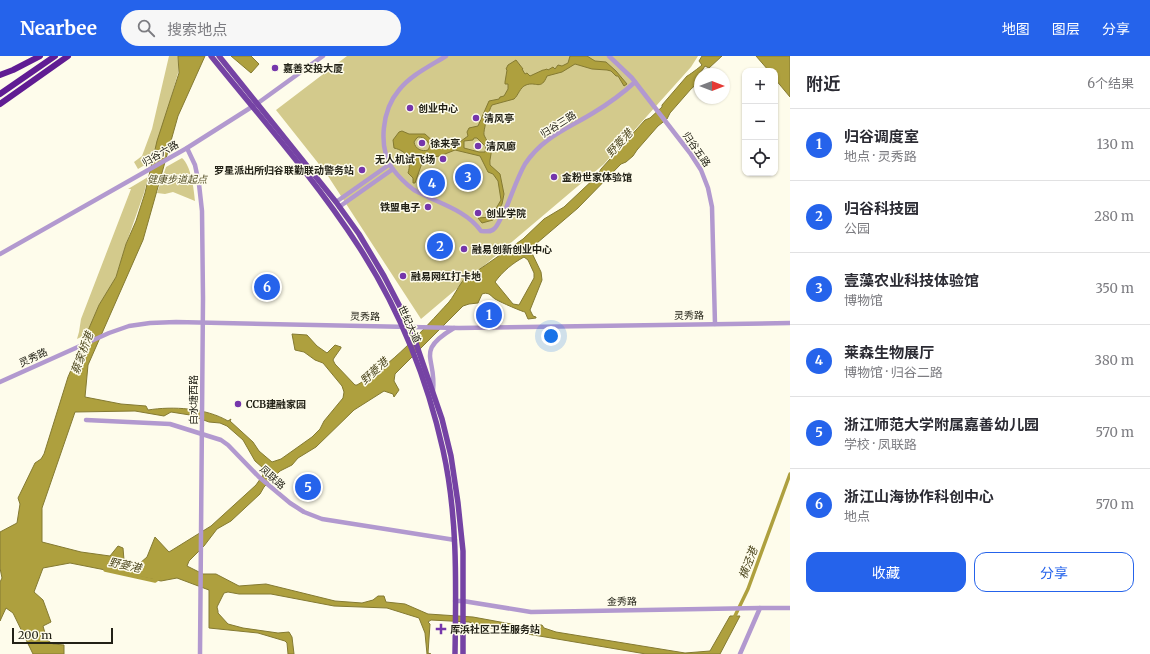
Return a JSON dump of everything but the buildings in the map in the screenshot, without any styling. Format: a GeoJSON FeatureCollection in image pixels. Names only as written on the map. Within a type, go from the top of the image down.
{"type":"FeatureCollection","features":[{"type":"Feature","properties":{"kind":"highway"},"geometry":{"type":"LineString","coordinates":[[0,75],[40,56]]}},
{"type":"Feature","properties":{"kind":"highway"},"geometry":{"type":"LineString","coordinates":[[0,94],[55,56]]}},
{"type":"Feature","properties":{"kind":"highway"},"geometry":{"type":"LineString","coordinates":[[0,104],[68,56]]}},
{"type":"Feature","properties":{"kind":"highway"},"geometry":{"type":"LineString","coordinates":[[0,108],[36,79]]}},
{"type":"Feature","properties":{"kind":"main road","name":"世纪大道"},"geometry":{"type":"LineString","coordinates":[[211,56],[315,186],[358,246],[384,291],[419,359],[433,390],[451,456],[458,503],[463,551],[463,654]]}},
{"type":"Feature","properties":{"kind":"main road","name":"世纪大道"},"geometry":{"type":"LineString","coordinates":[[220,58],[258,103],[338,204],[359,234],[384,276],[410,326],[443,451],[449,486],[455,540],[455,654]]}},
{"type":"Feature","properties":{"kind":"street","name":"归谷六路"},"geometry":{"type":"LineString","coordinates":[[0,254],[187,148],[258,103],[323,56]]}},
{"type":"Feature","properties":{"kind":"street"},"geometry":{"type":"LineString","coordinates":[[338,204],[392,166],[384,139],[385,121],[389,105],[398,91],[408,81],[446,56]]}},
{"type":"Feature","properties":{"kind":"street","name":"归谷五路"},"geometry":{"type":"LineString","coordinates":[[609,56],[635,82],[702,170],[712,207],[715,324]]}},
{"type":"Feature","properties":{"kind":"street","name":"归谷三路"},"geometry":{"type":"LineString","coordinates":[[392,166],[404,182],[415,191],[452,208],[476,223],[481,231],[490,232],[495,229],[525,165],[537,149],[546,140],[614,100],[635,82]]}},
{"type":"Feature","properties":{"kind":"street","name":"白水塘西路"},"geometry":{"type":"LineString","coordinates":[[187,148],[195,165],[200,184],[202,211],[203,322],[200,654]]}},
{"type":"Feature","properties":{"kind":"street","name":"灵秀路"},"geometry":{"type":"LineString","coordinates":[[0,382],[106,334],[129,326],[150,323],[203,322],[454,328],[790,323]]}},
{"type":"Feature","properties":{"kind":"street"},"geometry":{"type":"LineString","coordinates":[[433,390],[434,383],[430,352],[434,343],[442,335],[454,328]]}},
{"type":"Feature","properties":{"kind":"street","name":"凤联路"},"geometry":{"type":"LineString","coordinates":[[86,420],[166,424],[202,434],[220,440],[228,445],[269,486],[304,512],[322,519],[455,540]]}},
{"type":"Feature","properties":{"kind":"street","name":"金秀路"},"geometry":{"type":"LineString","coordinates":[[455,601],[464,601],[530,612],[790,608]]}},
{"type":"Feature","properties":{"kind":"street"},"geometry":{"type":"LineString","coordinates":[[740,654],[760,608]]}},
{"type":"Feature","properties":{"kind":"green space"},"geometry":{"type":"Polygon","coordinates":[[[169,56],[178,56],[178,73],[153,160],[138,169],[134,162],[142,156],[152,129],[169,56]]]}},
{"type":"Feature","properties":{"kind":"green space"},"geometry":{"type":"Polygon","coordinates":[[[347,56],[698,56],[691,67],[604,164],[421,319],[326,173],[276,110],[347,56]]]}},
{"type":"Feature","properties":{"kind":"green space","name":"健康步道起点"},"geometry":{"type":"Polygon","coordinates":[[[182,158],[188,166],[190,172],[195,201],[173,192],[165,194],[157,193],[166,167],[182,158]]]}},
{"type":"Feature","properties":{"kind":"green space"},"geometry":{"type":"Polygon","coordinates":[[[148,177],[116,277],[99,305],[87,334],[77,339],[81,319],[131,189],[128,189],[148,177]]]}},
{"type":"Feature","properties":{"kind":"water","name":"蔡家桥港"},"geometry":{"type":"Polygon","coordinates":[[[178,56],[205,56],[178,116],[143,240],[88,365],[85,397],[121,404],[146,406],[148,410],[168,408],[189,409],[210,413],[228,421],[231,419],[230,421],[253,442],[259,451],[272,462],[281,459],[312,437],[320,429],[324,421],[343,398],[344,392],[342,386],[323,363],[315,360],[304,352],[295,350],[292,334],[307,335],[317,346],[327,353],[335,345],[341,347],[333,360],[355,385],[370,377],[394,358],[417,336],[449,302],[463,280],[469,274],[477,271],[523,239],[544,219],[564,207],[597,176],[601,169],[645,120],[650,118],[662,107],[662,105],[687,76],[694,71],[694,86],[670,113],[667,119],[658,126],[633,156],[621,164],[578,208],[530,249],[541,272],[542,280],[530,310],[536,318],[528,319],[525,312],[499,301],[486,293],[482,294],[478,303],[463,306],[395,374],[394,381],[399,390],[394,397],[393,394],[384,391],[354,410],[316,447],[298,458],[292,465],[280,471],[264,487],[260,494],[231,521],[217,529],[204,546],[189,561],[187,566],[203,574],[216,574],[239,586],[266,584],[335,601],[362,603],[373,600],[378,596],[384,596],[386,602],[405,604],[428,614],[473,617],[522,626],[542,625],[544,628],[556,632],[685,653],[710,651],[730,616],[740,616],[720,654],[646,654],[480,626],[469,622],[431,620],[428,622],[430,624],[428,653],[431,654],[427,654],[425,633],[419,618],[387,608],[334,606],[271,594],[224,593],[217,607],[218,613],[228,624],[243,628],[278,633],[289,632],[292,637],[294,654],[288,654],[287,643],[285,641],[258,633],[209,628],[209,590],[177,578],[161,581],[70,563],[43,568],[34,592],[43,600],[51,622],[43,626],[47,640],[53,644],[64,645],[64,654],[33,654],[13,613],[6,608],[0,621],[0,582],[2,578],[0,568],[0,532],[17,523],[20,504],[18,498],[35,463],[41,459],[44,454],[68,377],[99,305],[116,277],[126,244],[136,221],[145,193],[157,141],[179,73],[178,56]],[[524,257],[516,262],[501,274],[495,282],[513,304],[519,305],[534,278],[534,273],[528,260],[524,257]],[[135,411],[75,412],[42,508],[42,542],[81,552],[110,556],[118,546],[123,548],[124,560],[140,563],[147,557],[155,537],[169,552],[211,526],[256,485],[263,475],[263,468],[255,461],[243,440],[227,426],[220,423],[209,422],[190,415],[171,412],[164,416],[135,411]]]}},
{"type":"Feature","properties":{"kind":"water"},"geometry":{"type":"Polygon","coordinates":[[[231,56],[251,56],[259,64],[251,73],[231,56]]]}},
{"type":"Feature","properties":{"kind":"water"},"geometry":{"type":"Polygon","coordinates":[[[570,56],[587,56],[595,61],[606,62],[627,84],[624,86],[618,76],[611,71],[592,69],[575,64],[562,72],[547,76],[543,83],[524,86],[514,99],[492,105],[486,120],[484,135],[491,149],[490,165],[500,174],[504,194],[502,204],[493,220],[482,223],[478,218],[491,217],[501,200],[498,181],[493,174],[488,172],[480,156],[455,150],[440,156],[426,158],[423,160],[415,183],[413,183],[413,178],[408,173],[409,160],[402,151],[394,148],[393,140],[399,132],[402,131],[409,134],[425,134],[436,144],[446,146],[457,144],[468,136],[467,132],[469,128],[478,126],[489,101],[499,99],[500,97],[504,96],[508,89],[508,84],[505,84],[505,82],[506,69],[508,65],[516,60],[525,74],[527,73],[530,76],[553,67],[555,69],[558,65],[562,66],[568,63],[570,56]],[[418,137],[414,142],[417,148],[426,151],[428,150],[430,146],[427,141],[424,138],[418,137]],[[474,138],[473,140],[464,141],[464,148],[485,152],[486,147],[477,138],[474,138]]]}},
{"type":"Feature","properties":{"kind":"water"},"geometry":{"type":"Polygon","coordinates":[[[702,56],[722,56],[709,68],[705,66],[704,68],[698,68],[702,65],[699,61],[702,56]]]}},
{"type":"Feature","properties":{"kind":"water"},"geometry":{"type":"Polygon","coordinates":[[[756,56],[790,56],[790,97],[778,83],[778,68],[766,68],[756,56]]]}},
{"type":"Feature","properties":{"kind":"waterway","name":"横泾港"},"geometry":{"type":"LineString","coordinates":[[733,620],[748,589],[790,474]]}},
{"type":"Feature","properties":{"kind":"waterway","name":"野菱港"},"geometry":{"type":"LineString","coordinates":[[105,570],[155,581],[159,578]]}},
{"type":"Feature","properties":{"kind":"place","name":"嘉善交投大厦"},"geometry":{"type":"Point","coordinates":[275,68]}},
{"type":"Feature","properties":{"kind":"place","name":"创业中心"},"geometry":{"type":"Point","coordinates":[410,108]}},
{"type":"Feature","properties":{"kind":"place","name":"清风亭"},"geometry":{"type":"Point","coordinates":[476,118]}},
{"type":"Feature","properties":{"kind":"place","name":"徐来亭"},"geometry":{"type":"Point","coordinates":[422,143]}},
{"type":"Feature","properties":{"kind":"place","name":"清风廊"},"geometry":{"type":"Point","coordinates":[478,146]}},
{"type":"Feature","properties":{"kind":"place","name":"无人机试飞场"},"geometry":{"type":"Point","coordinates":[443,159]}},
{"type":"Feature","properties":{"kind":"place","name":"罗星派出所归谷联勤联动警务站"},"geometry":{"type":"Point","coordinates":[362,170]}},
{"type":"Feature","properties":{"kind":"place","name":"壹藻农业科技体验馆"},"geometry":{"type":"Point","coordinates":[468,177]}},
{"type":"Feature","properties":{"kind":"place","name":"金粉世家体验馆"},"geometry":{"type":"Point","coordinates":[554,177]}},
{"type":"Feature","properties":{"kind":"place","name":"莱森生物展厅"},"geometry":{"type":"Point","coordinates":[432,183]}},
{"type":"Feature","properties":{"kind":"place","name":"铁盟电子"},"geometry":{"type":"Point","coordinates":[428,207]}},
{"type":"Feature","properties":{"kind":"place","name":"创业学院"},"geometry":{"type":"Point","coordinates":[478,213]}},
{"type":"Feature","properties":{"kind":"place","name":"归谷科技园"},"geometry":{"type":"Point","coordinates":[440,246]}},
{"type":"Feature","properties":{"kind":"place","name":"融易创新创业中心"},"geometry":{"type":"Point","coordinates":[464,249]}},
{"type":"Feature","properties":{"kind":"place","name":"融易网红打卡地"},"geometry":{"type":"Point","coordinates":[403,276]}},
{"type":"Feature","properties":{"kind":"place","name":"浙江山海协作科创中心"},"geometry":{"type":"Point","coordinates":[267,287]}},
{"type":"Feature","properties":{"kind":"place","name":"归谷调度室"},"geometry":{"type":"Point","coordinates":[489,315]}},
{"type":"Feature","properties":{"kind":"place","name":"CCB建融家园"},"geometry":{"type":"Point","coordinates":[238,404]}},
{"type":"Feature","properties":{"kind":"place","name":"浙江师范大学附属嘉善幼儿园"},"geometry":{"type":"Point","coordinates":[308,487]}},
{"type":"Feature","properties":{"kind":"place","name":"厍浜社区卫生服务站"},"geometry":{"type":"Point","coordinates":[441,629]}}]}
